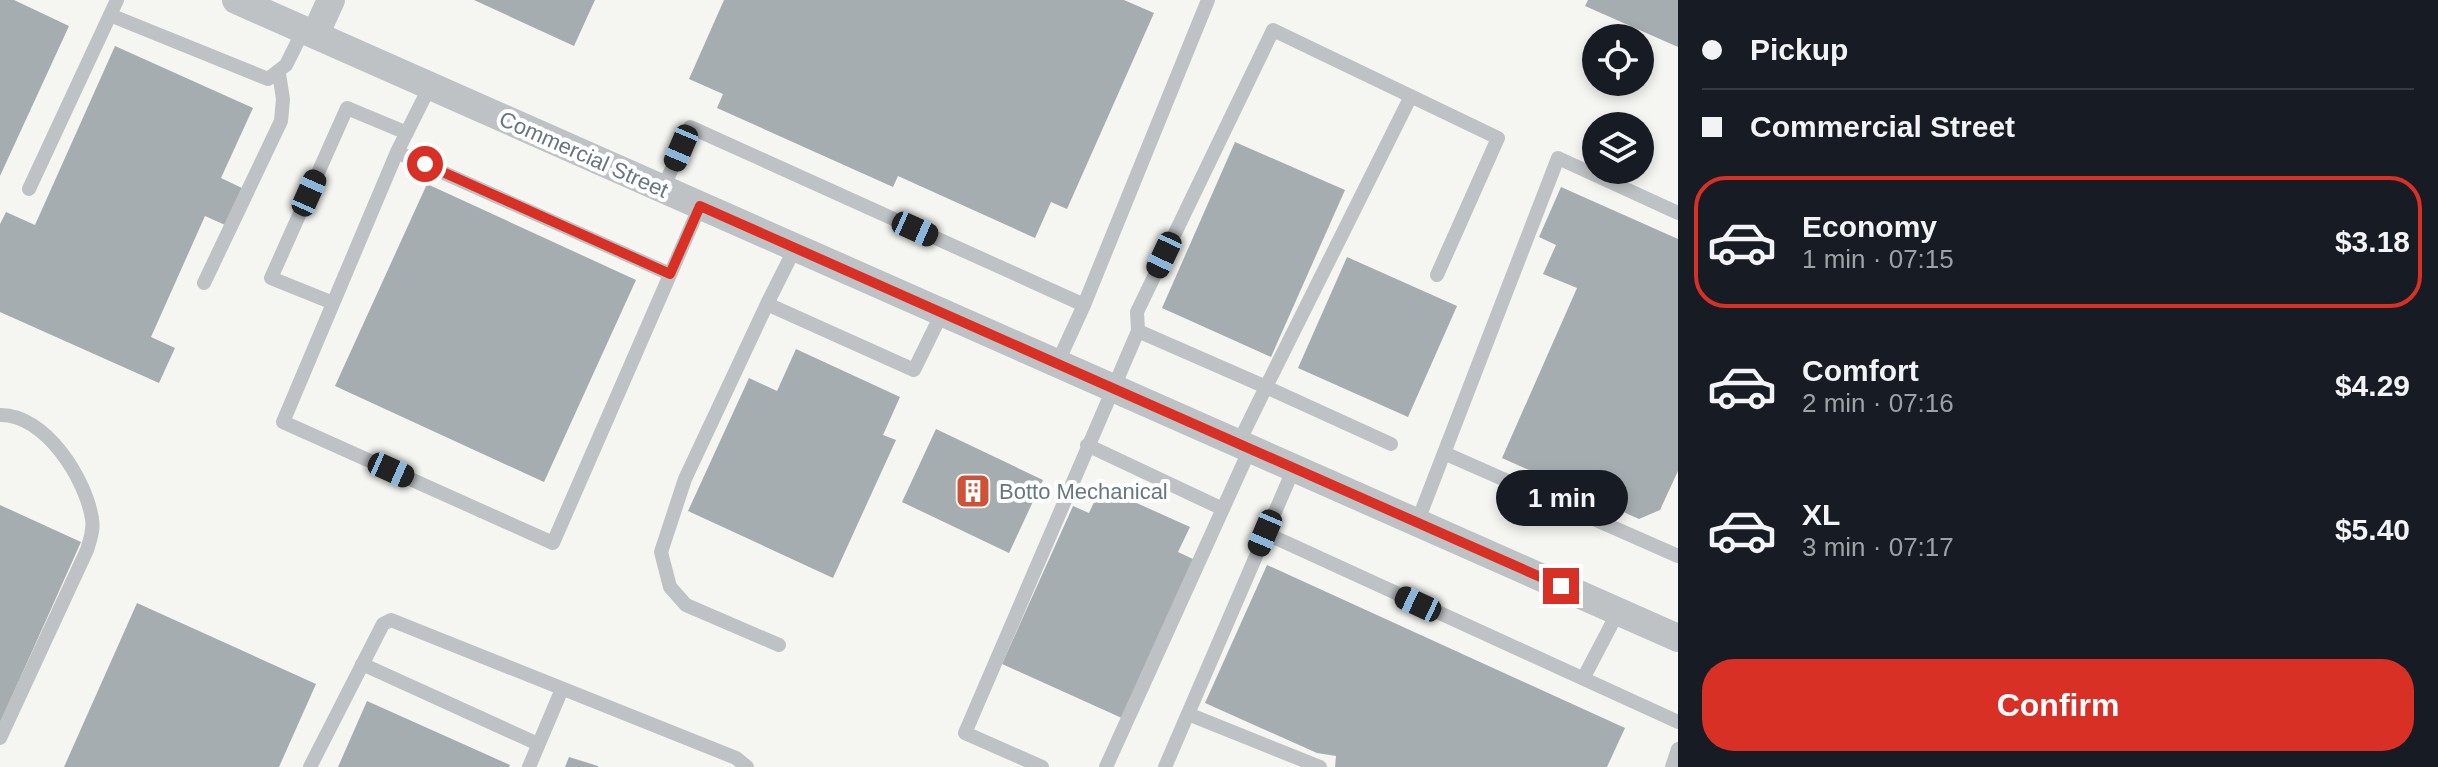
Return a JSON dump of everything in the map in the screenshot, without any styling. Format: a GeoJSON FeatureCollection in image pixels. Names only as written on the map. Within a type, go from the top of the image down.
{"type":"FeatureCollection","features":[{"type":"Feature","properties":{"kind":"street","name":"Commercial Street"},"geometry":{"type":"LineString","coordinates":[[236,0],[1678,638]]}},
{"type":"Feature","properties":{"kind":"street"},"geometry":{"type":"LineString","coordinates":[[309,33],[331,0]]}},
{"type":"Feature","properties":{"kind":"lane"},"geometry":{"type":"LineString","coordinates":[[29,189],[117,0]]}},
{"type":"Feature","properties":{"kind":"lane"},"geometry":{"type":"LineString","coordinates":[[1057,364],[1208,0]]}},
{"type":"Feature","properties":{"kind":"lane"},"geometry":{"type":"LineString","coordinates":[[110,15],[251,75],[268,79],[279,74],[309,33]]}},
{"type":"Feature","properties":{"kind":"lane"},"geometry":{"type":"LineString","coordinates":[[1042,767],[965,733],[1138,331],[1137,312],[1273,30],[1498,138],[1437,275]]}},
{"type":"Feature","properties":{"kind":"lane"},"geometry":{"type":"LineString","coordinates":[[204,283],[281,121],[283,99],[279,74]]}},
{"type":"Feature","properties":{"kind":"lane"},"geometry":{"type":"LineString","coordinates":[[430,86],[397,152],[283,422],[553,543],[700,206]]}},
{"type":"Feature","properties":{"kind":"lane"},"geometry":{"type":"LineString","coordinates":[[1106,767],[1223,509],[1266,387],[1411,96]]}},
{"type":"Feature","properties":{"kind":"lane"},"geometry":{"type":"LineString","coordinates":[[333,303],[271,278],[347,108],[407,133]]}},
{"type":"Feature","properties":{"kind":"lane"},"geometry":{"type":"LineString","coordinates":[[663,189],[690,127],[1084,305]]}},
{"type":"Feature","properties":{"kind":"lane"},"geometry":{"type":"LineString","coordinates":[[397,152],[670,274]]}},
{"type":"Feature","properties":{"kind":"lane"},"geometry":{"type":"LineString","coordinates":[[1417,523],[1558,158],[1678,213]]}},
{"type":"Feature","properties":{"kind":"lane"},"geometry":{"type":"LineString","coordinates":[[779,645],[686,605],[670,587],[661,552],[685,479],[795,248]]}},
{"type":"Feature","properties":{"kind":"lane"},"geometry":{"type":"LineString","coordinates":[[767,304],[914,370],[942,313]]}},
{"type":"Feature","properties":{"kind":"lane"},"geometry":{"type":"LineString","coordinates":[[1138,331],[1391,444]]}},
{"type":"Feature","properties":{"kind":"lane"},"geometry":{"type":"LineString","coordinates":[[0,415],[30,425],[55,442],[75,470],[93,529],[87,550],[0,738]]}},
{"type":"Feature","properties":{"kind":"lane"},"geometry":{"type":"LineString","coordinates":[[1087,445],[1223,509]]}},
{"type":"Feature","properties":{"kind":"lane"},"geometry":{"type":"LineString","coordinates":[[1444,453],[1678,556]]}},
{"type":"Feature","properties":{"kind":"lane"},"geometry":{"type":"LineString","coordinates":[[1165,767],[1294,468]]}},
{"type":"Feature","properties":{"kind":"lane"},"geometry":{"type":"LineString","coordinates":[[1265,533],[1678,722]]}},
{"type":"Feature","properties":{"kind":"lane"},"geometry":{"type":"LineString","coordinates":[[1584,677],[1618,612]]}},
{"type":"Feature","properties":{"kind":"lane"},"geometry":{"type":"LineString","coordinates":[[310,767],[383,624],[391,620],[736,758],[747,767]]}},
{"type":"Feature","properties":{"kind":"lane"},"geometry":{"type":"LineString","coordinates":[[362,664],[538,744]]}},
{"type":"Feature","properties":{"kind":"lane"},"geometry":{"type":"LineString","coordinates":[[529,767],[562,689]]}},
{"type":"Feature","properties":{"kind":"lane"},"geometry":{"type":"LineString","coordinates":[[1188,714],[1320,767]]}},
{"type":"Feature","properties":{"kind":"lane"},"geometry":{"type":"LineString","coordinates":[[1672,767],[1678,749]]}},
{"type":"Feature","properties":{"kind":"building"},"geometry":{"type":"Polygon","coordinates":[[[0,0],[14,0],[69,26],[0,176],[0,0]]]}},
{"type":"Feature","properties":{"kind":"building"},"geometry":{"type":"Polygon","coordinates":[[[474,0],[595,0],[574,46],[474,0]]]}},
{"type":"Feature","properties":{"kind":"building"},"geometry":{"type":"Polygon","coordinates":[[[724,0],[1124,0],[1154,13],[1067,209],[1051,202],[1035,238],[898,176],[893,187],[717,108],[723,94],[689,79],[724,0]]]}},
{"type":"Feature","properties":{"kind":"building"},"geometry":{"type":"Polygon","coordinates":[[[1588,0],[1678,0],[1678,47],[1654,36],[1654,24],[1626,24],[1585,6],[1588,0]]]}},
{"type":"Feature","properties":{"kind":"building"},"geometry":{"type":"Polygon","coordinates":[[[115,46],[253,108],[221,178],[242,188],[225,225],[205,216],[151,337],[175,348],[159,383],[0,312],[0,224],[6,212],[35,225],[115,46]]]}},
{"type":"Feature","properties":{"kind":"building"},"geometry":{"type":"Polygon","coordinates":[[[1235,142],[1345,190],[1271,357],[1162,308],[1235,142]]]}},
{"type":"Feature","properties":{"kind":"building"},"geometry":{"type":"Polygon","coordinates":[[[427,184],[636,280],[544,482],[335,386],[427,184]]]}},
{"type":"Feature","properties":{"kind":"building"},"geometry":{"type":"Polygon","coordinates":[[[1561,187],[1678,239],[1678,471],[1660,510],[1639,519],[1502,458],[1577,288],[1543,274],[1556,245],[1539,237],[1561,187]]]}},
{"type":"Feature","properties":{"kind":"building"},"geometry":{"type":"Polygon","coordinates":[[[1347,257],[1457,306],[1408,417],[1298,368],[1347,257]]]}},
{"type":"Feature","properties":{"kind":"building"},"geometry":{"type":"Polygon","coordinates":[[[796,349],[900,397],[883,435],[896,440],[833,578],[688,511],[749,378],[777,391],[796,349]]]}},
{"type":"Feature","properties":{"kind":"building","name":"Botto Mechanical"},"geometry":{"type":"Polygon","coordinates":[[[936,429],[1043,480],[1009,553],[902,502],[936,429]]]}},
{"type":"Feature","properties":{"kind":"building"},"geometry":{"type":"Polygon","coordinates":[[[1101,487],[1190,527],[1178,552],[1195,560],[1124,719],[1002,664],[1073,506],[1089,513],[1101,487]]]}},
{"type":"Feature","properties":{"kind":"building"},"geometry":{"type":"Polygon","coordinates":[[[0,505],[81,542],[0,723],[0,505]]]}},
{"type":"Feature","properties":{"kind":"building"},"geometry":{"type":"Polygon","coordinates":[[[1267,565],[1625,728],[1607,767],[1335,767],[1336,756],[1317,753],[1205,703],[1267,565]]]}},
{"type":"Feature","properties":{"kind":"building"},"geometry":{"type":"Polygon","coordinates":[[[137,603],[316,684],[279,767],[64,767],[137,603]]]}},
{"type":"Feature","properties":{"kind":"building"},"geometry":{"type":"Polygon","coordinates":[[[367,701],[510,765],[338,767],[367,701]]]}},
{"type":"Feature","properties":{"kind":"building"},"geometry":{"type":"Polygon","coordinates":[[[569,757],[598,766],[598,767],[565,767],[569,757]]]}},
{"type":"Feature","properties":{"kind":"place","name":"Botto Mechanical"},"geometry":{"type":"Point","coordinates":[973,491]}},
{"type":"Feature","properties":{"kind":"route"},"geometry":{"type":"LineString","coordinates":[[425,164],[670,274],[700,206],[1561,586]]}}]}
